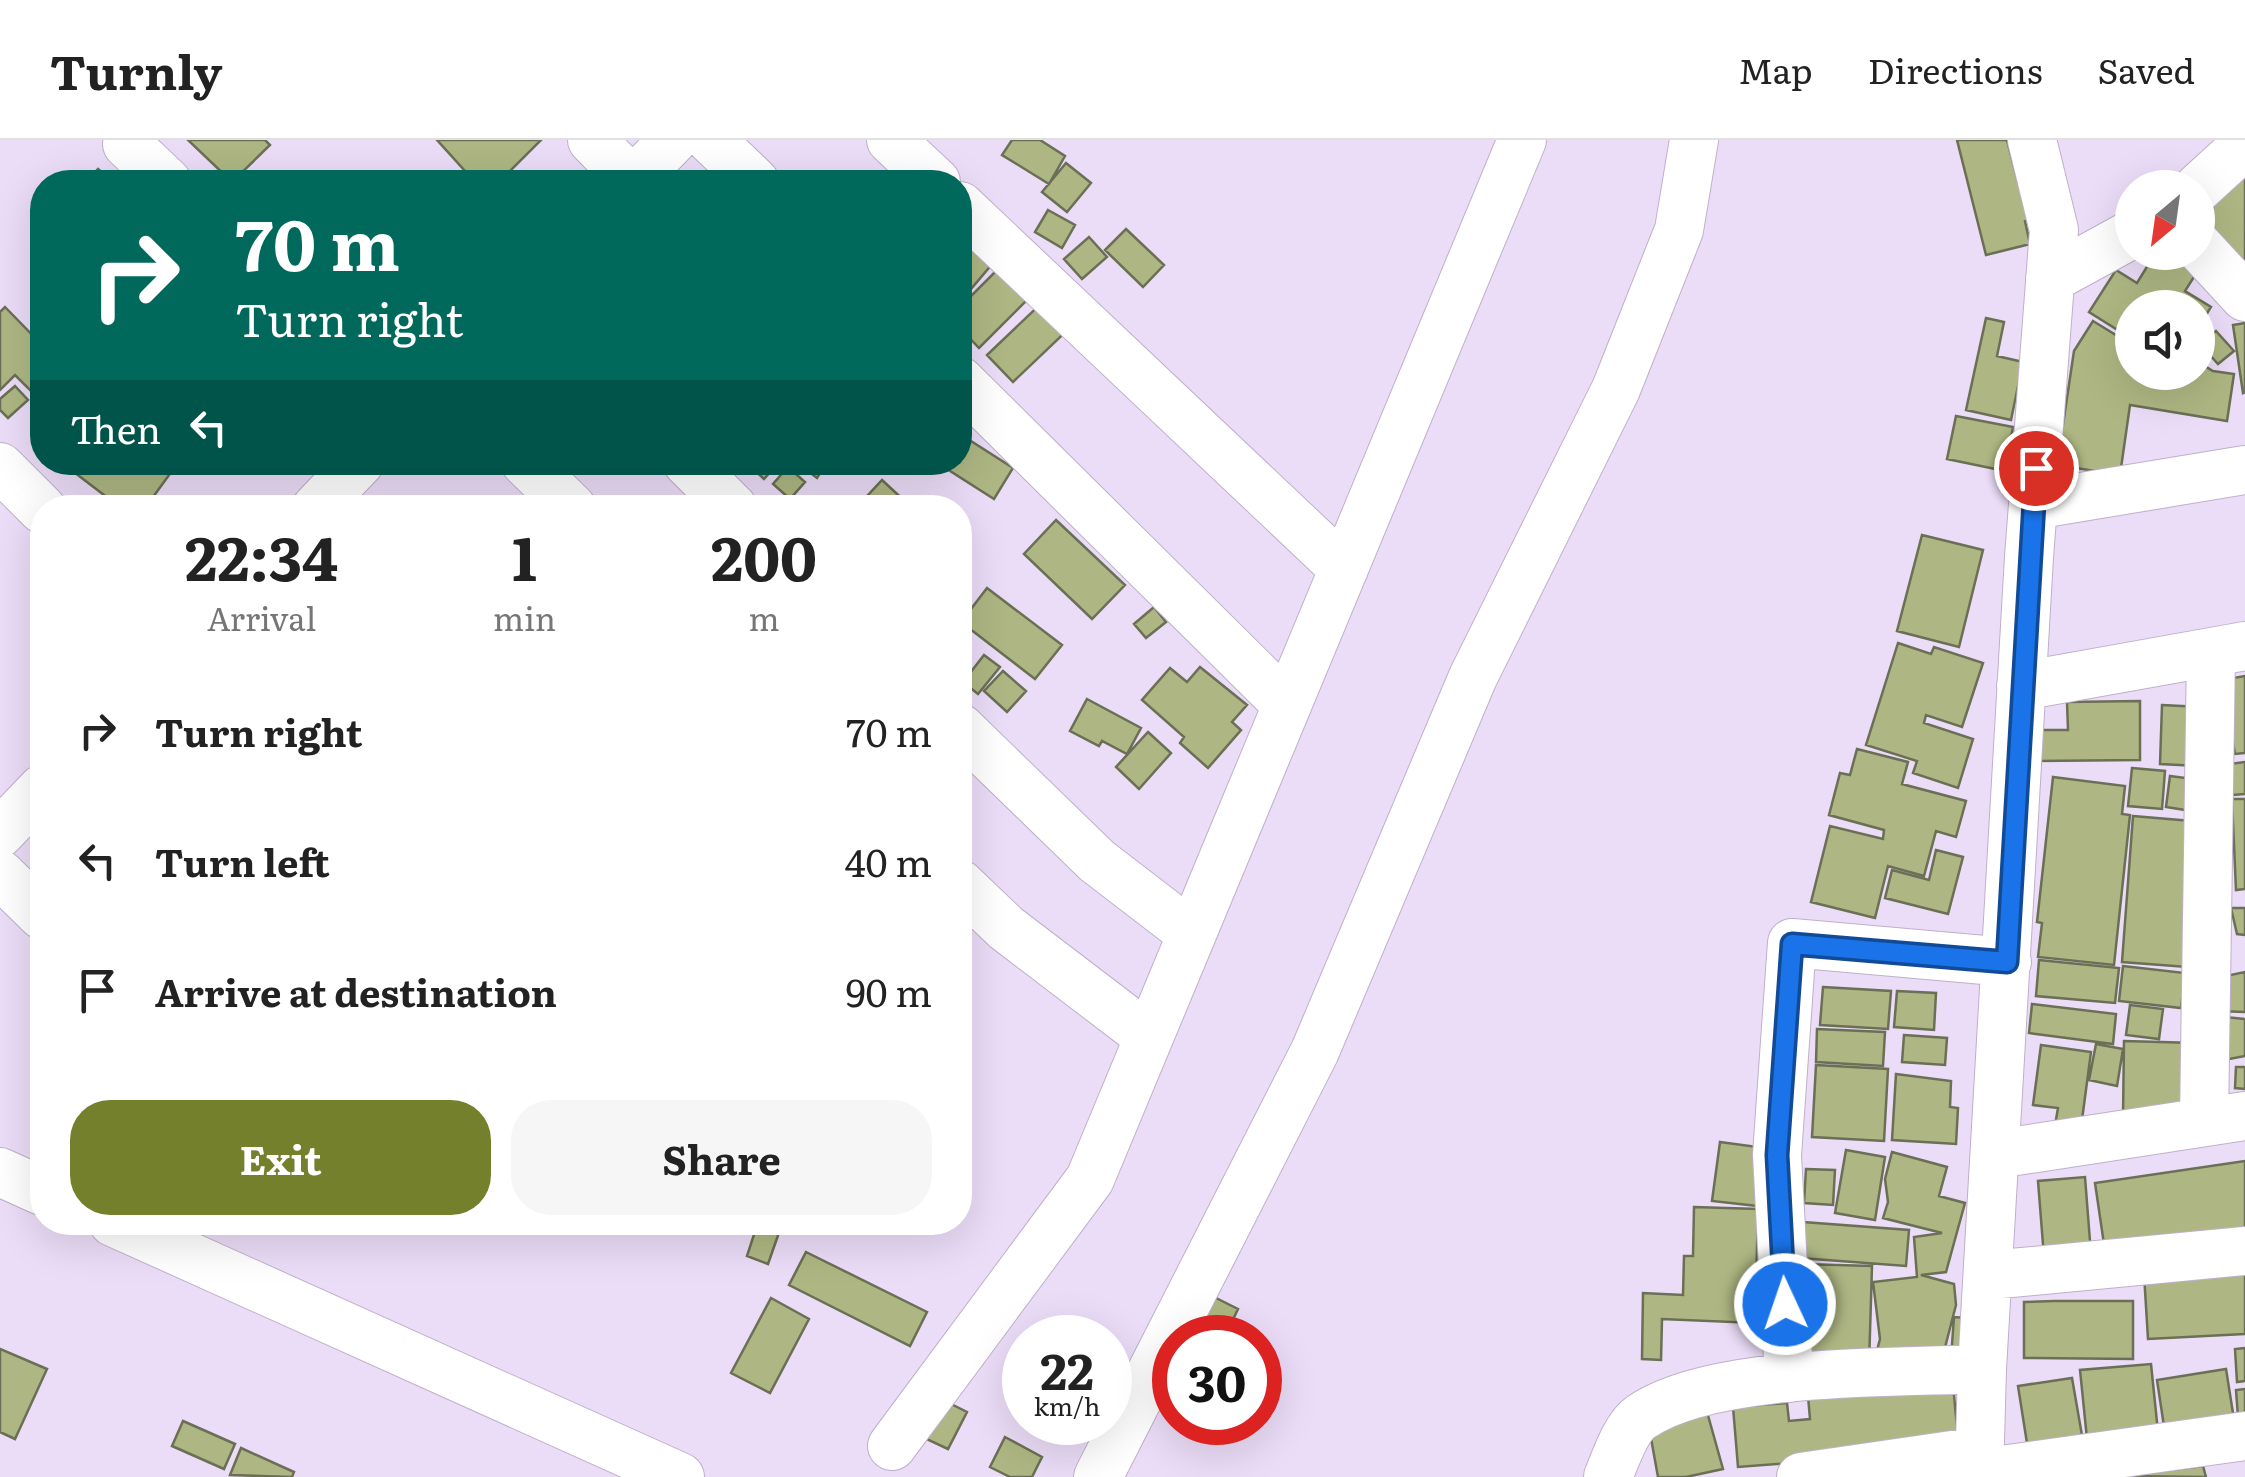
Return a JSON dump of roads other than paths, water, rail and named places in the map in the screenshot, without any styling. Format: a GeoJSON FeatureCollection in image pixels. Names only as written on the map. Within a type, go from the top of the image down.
{"type":"FeatureCollection","features":[{"type":"Feature","properties":{"kind":"street"},"geometry":{"type":"LineString","coordinates":[[592,140],[621,170]]}},
{"type":"Feature","properties":{"kind":"street"},"geometry":{"type":"LineString","coordinates":[[644,170],[673,140]]}},
{"type":"Feature","properties":{"kind":"street"},"geometry":{"type":"LineString","coordinates":[[712,140],[743,170]]}},
{"type":"Feature","properties":{"kind":"street"},"geometry":{"type":"LineString","coordinates":[[891,140],[923,170]]}},
{"type":"Feature","properties":{"kind":"street"},"geometry":{"type":"LineString","coordinates":[[892,1446],[1090,1180],[1522,140]]}},
{"type":"Feature","properties":{"kind":"street"},"geometry":{"type":"LineString","coordinates":[[1098,1477],[1315,1051],[1473,677],[1616,389],[1679,230],[1694,140]]}},
{"type":"Feature","properties":{"kind":"street"},"geometry":{"type":"LineString","coordinates":[[1980,1467],[1982,1369],[2022,686],[2054,230],[2032,140]]}},
{"type":"Feature","properties":{"kind":"street"},"geometry":{"type":"LineString","coordinates":[[127,144],[154,170]]}},
{"type":"Feature","properties":{"kind":"street"},"geometry":{"type":"LineString","coordinates":[[2215,173],[2245,146]]}},
{"type":"Feature","properties":{"kind":"street"},"geometry":{"type":"LineString","coordinates":[[972,217],[1344,570]]}},
{"type":"Feature","properties":{"kind":"street"},"geometry":{"type":"LineString","coordinates":[[2050,279],[2115,243]]}},
{"type":"Feature","properties":{"kind":"street"},"geometry":{"type":"LineString","coordinates":[[2215,264],[2245,296]]}},
{"type":"Feature","properties":{"kind":"street"},"geometry":{"type":"LineString","coordinates":[[972,393],[1288,705]]}},
{"type":"Feature","properties":{"kind":"street"},"geometry":{"type":"LineString","coordinates":[[0,467],[30,497]]}},
{"type":"Feature","properties":{"kind":"street"},"geometry":{"type":"LineString","coordinates":[[2033,505],[2245,470]]}},
{"type":"Feature","properties":{"kind":"street"},"geometry":{"type":"LineString","coordinates":[[328,495],[348,475]]}},
{"type":"Feature","properties":{"kind":"street"},"geometry":{"type":"LineString","coordinates":[[539,475],[559,495]]}},
{"type":"Feature","properties":{"kind":"street"},"geometry":{"type":"LineString","coordinates":[[699,475],[720,495]]}},
{"type":"Feature","properties":{"kind":"street"},"geometry":{"type":"LineString","coordinates":[[1996,1154],[2224,1119],[2228,649],[2022,686]]}},
{"type":"Feature","properties":{"kind":"street"},"geometry":{"type":"LineString","coordinates":[[972,740],[1097,861],[1192,934]]}},
{"type":"Feature","properties":{"kind":"street"},"geometry":{"type":"LineString","coordinates":[[0,833],[30,802]]}},
{"type":"Feature","properties":{"kind":"street"},"geometry":{"type":"LineString","coordinates":[[0,874],[30,903]]}},
{"type":"Feature","properties":{"kind":"street"},"geometry":{"type":"LineString","coordinates":[[972,895],[1006,928],[1149,1037]]}},
{"type":"Feature","properties":{"kind":"street"},"geometry":{"type":"LineString","coordinates":[[1789,1378],[1777,1155],[1792,944],[2007,962]]}},
{"type":"Feature","properties":{"kind":"street"},"geometry":{"type":"LineString","coordinates":[[0,1172],[30,1186]]}},
{"type":"Feature","properties":{"kind":"street"},"geometry":{"type":"LineString","coordinates":[[142,1235],[680,1477]]}},
{"type":"Feature","properties":{"kind":"street"},"geometry":{"type":"LineString","coordinates":[[1990,1275],[2245,1250]]}},
{"type":"Feature","properties":{"kind":"street"},"geometry":{"type":"LineString","coordinates":[[1608,1477],[1637,1419],[1693,1394],[1789,1378],[1982,1369]]}},
{"type":"Feature","properties":{"kind":"street"},"geometry":{"type":"LineString","coordinates":[[1801,1477],[1980,1467],[2245,1436]]}}]}
